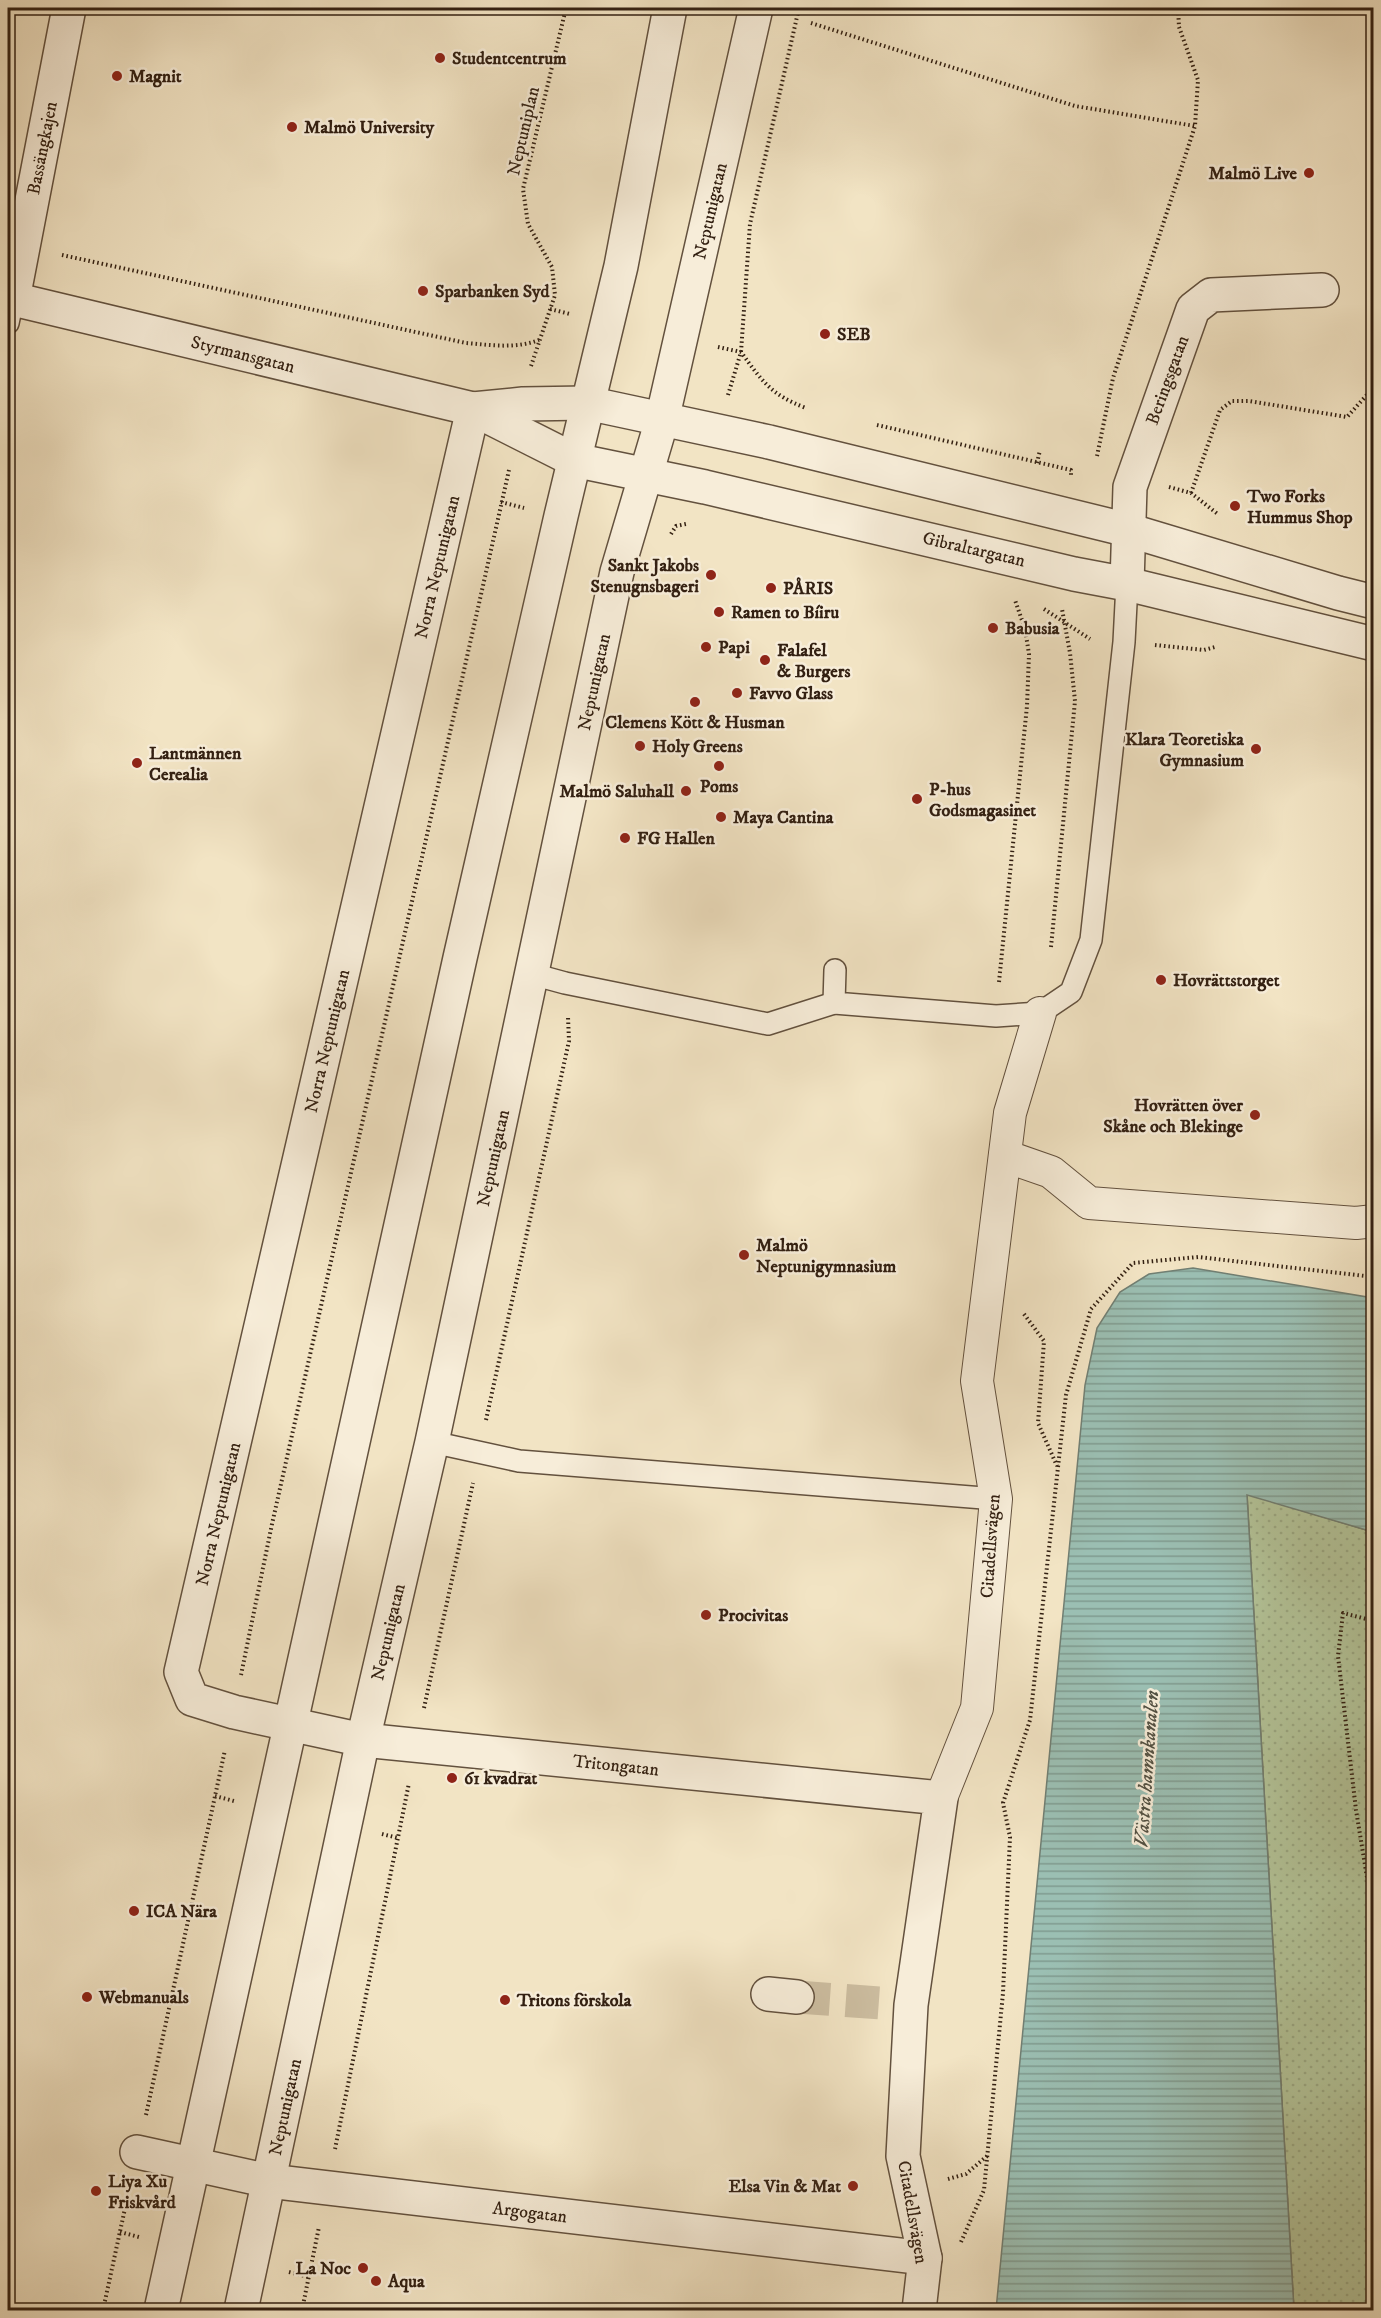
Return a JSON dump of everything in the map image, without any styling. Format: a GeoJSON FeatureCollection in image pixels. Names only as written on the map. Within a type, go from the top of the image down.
{"type":"FeatureCollection","features":[{"type":"Feature","properties":{"kind":"street","name":"Bassängkajen"},"geometry":{"type":"LineString","coordinates":[[9,306],[23,247],[69,8]]}},
{"type":"Feature","properties":{"kind":"street"},"geometry":{"type":"LineString","coordinates":[[161,2310],[460,958],[587,403],[621,266],[670,8]]}},
{"type":"Feature","properties":{"kind":"street","name":"Neptunigatan"},"geometry":{"type":"LineString","coordinates":[[240,2310],[363,1740],[432,1442],[617,572],[662,420],[756,8]]}},
{"type":"Feature","properties":{"kind":"street","name":"Beringsgatan"},"geometry":{"type":"LineString","coordinates":[[1127,584],[1130,487],[1193,309],[1211,295],[1322,290]]}},
{"type":"Feature","properties":{"kind":"street","name":"Styrmansgatan"},"geometry":{"type":"LineString","coordinates":[[9,306],[473,409],[574,460]]}},
{"type":"Feature","properties":{"kind":"street"},"geometry":{"type":"LineString","coordinates":[[587,403],[769,442],[1128,530],[1374,602]]}},
{"type":"Feature","properties":{"kind":"street","name":"Styrmansgatan"},"geometry":{"type":"LineString","coordinates":[[473,409],[523,404],[587,403]]}},
{"type":"Feature","properties":{"kind":"street","name":"Norra Neptunigatan"},"geometry":{"type":"LineString","coordinates":[[181,1672],[473,409]]}},
{"type":"Feature","properties":{"kind":"street","name":"Gibraltargatan"},"geometry":{"type":"LineString","coordinates":[[574,460],[646,474],[1074,574],[1127,584],[1374,644]]}},
{"type":"Feature","properties":{"kind":"street","name":"Citadellsvägen"},"geometry":{"type":"LineString","coordinates":[[919,2310],[925,2258],[903,2156],[903,2004],[941,1798],[977,1708],[996,1499],[977,1381],[1010,1113],[1040,1013]]}},
{"type":"Feature","properties":{"kind":"street"},"geometry":{"type":"LineString","coordinates":[[1005,1156],[1051,1172],[1089,1203],[1356,1223],[1374,1221]]}},
{"type":"Feature","properties":{"kind":"street","name":"Tritongatan"},"geometry":{"type":"LineString","coordinates":[[181,1672],[192,1699],[234,1712],[363,1740],[941,1798]]}},
{"type":"Feature","properties":{"kind":"street","name":"Argogatan"},"geometry":{"type":"LineString","coordinates":[[138,2152],[269,2181],[925,2258]]}},
{"type":"Feature","properties":{"kind":"lane"},"geometry":{"type":"LineString","coordinates":[[532,974],[565,983],[768,1024],[834,1003],[996,1016],[1040,1013],[1071,992],[1091,940],[1124,642],[1127,584]]}},
{"type":"Feature","properties":{"kind":"lane"},"geometry":{"type":"LineString","coordinates":[[834,1003],[835,969]]}},
{"type":"Feature","properties":{"kind":"lane"},"geometry":{"type":"LineString","coordinates":[[432,1442],[519,1461],[996,1499]]}},
{"type":"Feature","properties":{"kind":"path","name":"Neptuniplan"},"geometry":{"type":"LineString","coordinates":[[532,360],[555,295],[552,267],[528,224],[523,189],[566,8]]}},
{"type":"Feature","properties":{"kind":"path"},"geometry":{"type":"LineString","coordinates":[[732,378],[741,352],[750,224],[799,8]]}},
{"type":"Feature","properties":{"kind":"path"},"geometry":{"type":"LineString","coordinates":[[1095,464],[1113,378],[1195,126],[1198,80],[1179,27],[1178,8]]}},
{"type":"Feature","properties":{"kind":"path"},"geometry":{"type":"LineString","coordinates":[[811,24],[1075,106],[1195,126]]}},
{"type":"Feature","properties":{"kind":"path"},"geometry":{"type":"LineString","coordinates":[[23,247],[466,343],[509,347],[540,340]]}},
{"type":"Feature","properties":{"kind":"path"},"geometry":{"type":"LineString","coordinates":[[550,309],[572,315]]}},
{"type":"Feature","properties":{"kind":"path"},"geometry":{"type":"LineString","coordinates":[[711,345],[741,352],[764,384],[786,401],[809,410]]}},
{"type":"Feature","properties":{"kind":"path"},"geometry":{"type":"LineString","coordinates":[[1191,493],[1220,410],[1232,400],[1347,417],[1374,387]]}},
{"type":"Feature","properties":{"kind":"path"},"geometry":{"type":"LineString","coordinates":[[866,423],[1071,470],[1071,478]]}},
{"type":"Feature","properties":{"kind":"path"},"geometry":{"type":"LineString","coordinates":[[103,2310],[234,1712],[272,1524],[510,464]]}},
{"type":"Feature","properties":{"kind":"path"},"geometry":{"type":"LineString","coordinates":[[1163,484],[1191,493],[1223,518]]}},
{"type":"Feature","properties":{"kind":"path"},"geometry":{"type":"LineString","coordinates":[[501,502],[535,510]]}},
{"type":"Feature","properties":{"kind":"path"},"geometry":{"type":"LineString","coordinates":[[996,1016],[1027,706],[1028,646],[1025,629],[1012,594]]}},
{"type":"Feature","properties":{"kind":"path"},"geometry":{"type":"LineString","coordinates":[[1051,948],[1075,701],[1070,653],[1063,619]]}},
{"type":"Feature","properties":{"kind":"path"},"geometry":{"type":"LineString","coordinates":[[1124,642],[1204,650]]}},
{"type":"Feature","properties":{"kind":"path"},"geometry":{"type":"LineString","coordinates":[[302,2310],[416,1745],[569,1041],[565,983]]}},
{"type":"Feature","properties":{"kind":"path"},"geometry":{"type":"LineString","coordinates":[[957,2252],[984,2190],[1004,1993],[1010,1837],[1003,1803],[1030,1720],[1066,1395],[1091,1309],[1133,1263],[1198,1257],[1374,1277]]}},
{"type":"Feature","properties":{"kind":"path"},"geometry":{"type":"LineString","coordinates":[[991,1270],[1044,1341],[1038,1423],[1058,1467]]}},
{"type":"Feature","properties":{"kind":"path"},"geometry":{"type":"LineString","coordinates":[[1374,1621],[1343,1613],[1338,1656],[1356,1810],[1374,1910]]}},
{"type":"Feature","properties":{"kind":"path"},"geometry":{"type":"LineString","coordinates":[[910,2190],[966,2174],[987,2156]]}},
{"type":"Feature","properties":{"kind":"green space"},"geometry":{"type":"Polygon","coordinates":[[[1247,1494],[1373,1532],[1373,2310],[1294,2310],[1247,1494]]]}},
{"type":"Feature","properties":{"kind":"water","name":"Västra hamnkanalen"},"geometry":{"type":"Polygon","coordinates":[[[1193,1268],[1373,1298],[1373,1532],[1247,1495],[1294,2310],[996,2310],[1085,1385],[1097,1328],[1120,1292],[1149,1274],[1193,1268]]]}},
{"type":"Feature","properties":{"kind":"tunnel"},"geometry":{"type":"LineString","coordinates":[[797,1997],[895,2004]]}},
{"type":"Feature","properties":{"kind":"place","name":"Studentcentrum"},"geometry":{"type":"Point","coordinates":[440,58]}},
{"type":"Feature","properties":{"kind":"place","name":"Magnit"},"geometry":{"type":"Point","coordinates":[117,76]}},
{"type":"Feature","properties":{"kind":"place","name":"Malmö University"},"geometry":{"type":"Point","coordinates":[292,127]}},
{"type":"Feature","properties":{"kind":"place","name":"Malmö Live"},"geometry":{"type":"Point","coordinates":[1309,173]}},
{"type":"Feature","properties":{"kind":"place","name":"Sparbanken Syd"},"geometry":{"type":"Point","coordinates":[423,291]}},
{"type":"Feature","properties":{"kind":"place","name":"SEB"},"geometry":{"type":"Point","coordinates":[825,334]}},
{"type":"Feature","properties":{"kind":"place","name":"Two Forks Hummus Shop"},"geometry":{"type":"Point","coordinates":[1235,506]}},
{"type":"Feature","properties":{"kind":"place","name":"Sankt Jakobs Stenugnsbageri"},"geometry":{"type":"Point","coordinates":[711,575]}},
{"type":"Feature","properties":{"kind":"place","name":"PÅRIS"},"geometry":{"type":"Point","coordinates":[771,588]}},
{"type":"Feature","properties":{"kind":"place","name":"Ramen to Bíiru"},"geometry":{"type":"Point","coordinates":[719,612]}},
{"type":"Feature","properties":{"kind":"place","name":"Babusia"},"geometry":{"type":"Point","coordinates":[993,628]}},
{"type":"Feature","properties":{"kind":"place","name":"Papi"},"geometry":{"type":"Point","coordinates":[706,647]}},
{"type":"Feature","properties":{"kind":"place","name":"Falafel & Burgers"},"geometry":{"type":"Point","coordinates":[765,660]}},
{"type":"Feature","properties":{"kind":"place","name":"Favvo Glass"},"geometry":{"type":"Point","coordinates":[737,693]}},
{"type":"Feature","properties":{"kind":"place","name":"Clemens Kött & Husman"},"geometry":{"type":"Point","coordinates":[695,702]}},
{"type":"Feature","properties":{"kind":"place","name":"Holy Greens"},"geometry":{"type":"Point","coordinates":[640,746]}},
{"type":"Feature","properties":{"kind":"place","name":"Klara Teoretiska Gymnasium"},"geometry":{"type":"Point","coordinates":[1256,749]}},
{"type":"Feature","properties":{"kind":"place","name":"Lantmännen Cerealia"},"geometry":{"type":"Point","coordinates":[137,763]}},
{"type":"Feature","properties":{"kind":"place","name":"Poms"},"geometry":{"type":"Point","coordinates":[719,766]}},
{"type":"Feature","properties":{"kind":"place","name":"Malmö Saluhall"},"geometry":{"type":"Point","coordinates":[686,791]}},
{"type":"Feature","properties":{"kind":"place","name":"P-hus Godsmagasinet"},"geometry":{"type":"Point","coordinates":[917,799]}},
{"type":"Feature","properties":{"kind":"place","name":"Maya Cantina"},"geometry":{"type":"Point","coordinates":[721,817]}},
{"type":"Feature","properties":{"kind":"place","name":"FG Hallen"},"geometry":{"type":"Point","coordinates":[625,838]}},
{"type":"Feature","properties":{"kind":"place","name":"Hovrättstorget"},"geometry":{"type":"Point","coordinates":[1161,980]}},
{"type":"Feature","properties":{"kind":"place","name":"Hovrätten över Skåne och Blekinge"},"geometry":{"type":"Point","coordinates":[1255,1115]}},
{"type":"Feature","properties":{"kind":"place","name":"Malmö Neptunigymnasium"},"geometry":{"type":"Point","coordinates":[744,1255]}},
{"type":"Feature","properties":{"kind":"place","name":"Procivitas"},"geometry":{"type":"Point","coordinates":[706,1615]}},
{"type":"Feature","properties":{"kind":"place","name":"61 kvadrat"},"geometry":{"type":"Point","coordinates":[452,1778]}},
{"type":"Feature","properties":{"kind":"place","name":"ICA Nära"},"geometry":{"type":"Point","coordinates":[134,1911]}},
{"type":"Feature","properties":{"kind":"place","name":"Webmanuals"},"geometry":{"type":"Point","coordinates":[87,1997]}},
{"type":"Feature","properties":{"kind":"place","name":"Tritons förskola"},"geometry":{"type":"Point","coordinates":[505,2000]}},
{"type":"Feature","properties":{"kind":"place","name":"Elsa Vin & Mat"},"geometry":{"type":"Point","coordinates":[853,2186]}},
{"type":"Feature","properties":{"kind":"place","name":"Liya Xu Friskvård"},"geometry":{"type":"Point","coordinates":[96,2191]}},
{"type":"Feature","properties":{"kind":"place","name":"La Noc"},"geometry":{"type":"Point","coordinates":[363,2268]}},
{"type":"Feature","properties":{"kind":"place","name":"Aqua"},"geometry":{"type":"Point","coordinates":[376,2281]}}]}
